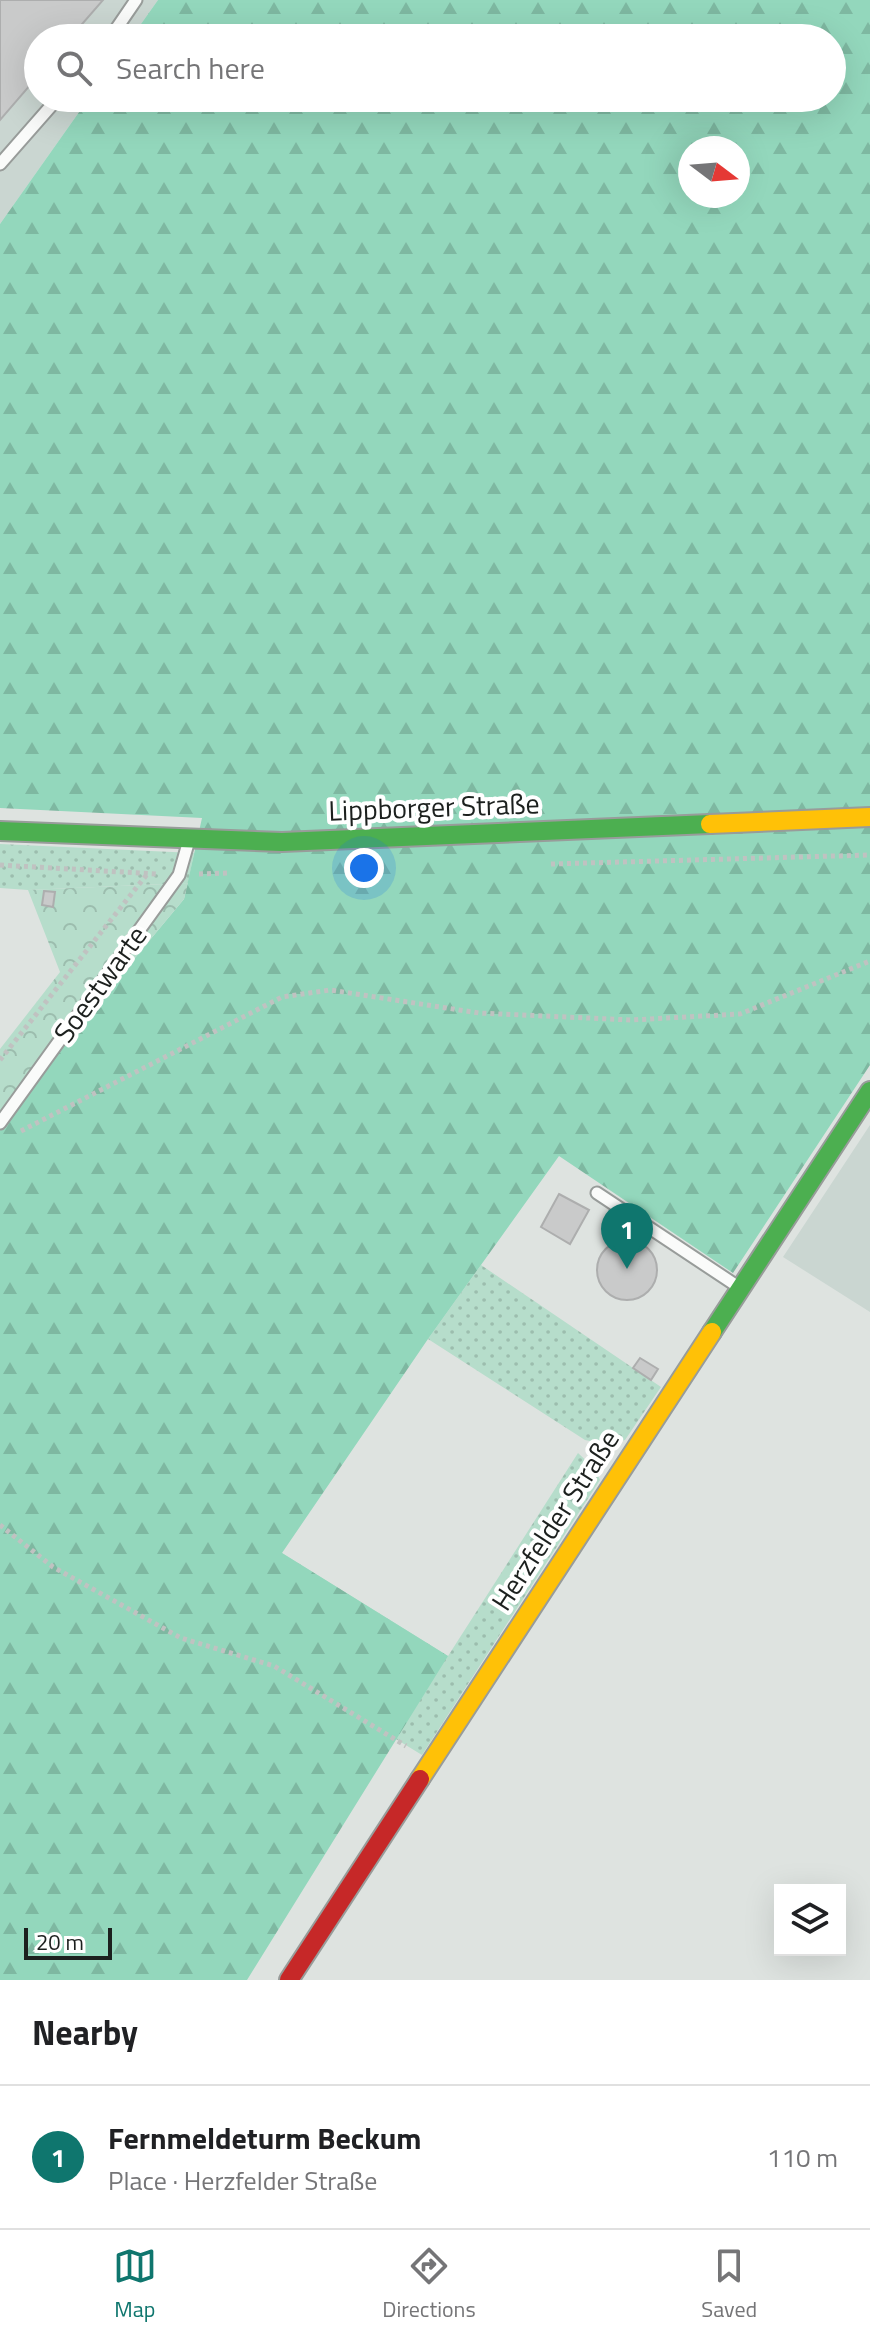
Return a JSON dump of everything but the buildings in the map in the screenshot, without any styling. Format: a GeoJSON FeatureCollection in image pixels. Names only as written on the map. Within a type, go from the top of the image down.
{"type":"FeatureCollection","features":[{"type":"Feature","properties":{"kind":"street","name":"Lippborger Straße"},"geometry":{"type":"LineString","coordinates":[[0,831],[282,842],[870,817]]}},
{"type":"Feature","properties":{"kind":"street","name":"Herzfelder Straße"},"geometry":{"type":"LineString","coordinates":[[289,1980],[870,1091]]}},
{"type":"Feature","properties":{"kind":"lane"},"geometry":{"type":"LineString","coordinates":[[120,24],[136,0]]}},
{"type":"Feature","properties":{"kind":"lane"},"geometry":{"type":"LineString","coordinates":[[0,164],[46,112]]}},
{"type":"Feature","properties":{"kind":"lane","name":"Soestwarte"},"geometry":{"type":"LineString","coordinates":[[0,1123],[179,875],[189,840]]}},
{"type":"Feature","properties":{"kind":"lane"},"geometry":{"type":"LineString","coordinates":[[597,1193],[740,1288]]}},
{"type":"Feature","properties":{"kind":"path"},"geometry":{"type":"LineString","coordinates":[[0,865],[179,875]]}},
{"type":"Feature","properties":{"kind":"path"},"geometry":{"type":"LineString","coordinates":[[0,1060],[148,873]]}},
{"type":"Feature","properties":{"kind":"path"},"geometry":{"type":"LineString","coordinates":[[14,1135],[282,997],[330,990],[479,1013],[631,1020],[740,1014],[870,961]]}},
{"type":"Feature","properties":{"kind":"path"},"geometry":{"type":"LineString","coordinates":[[0,1525],[53,1567],[181,1638],[274,1666],[431,1761]]}},
{"type":"Feature","properties":{"kind":"shaded area"},"geometry":{"type":"Polygon","coordinates":[[[0,0],[158,0],[141,24],[24,24],[24,112],[79,112],[0,224],[0,0]]]}},
{"type":"Feature","properties":{"kind":"shaded area"},"geometry":{"type":"Polygon","coordinates":[[[870,1125],[870,1312],[783,1257],[870,1125]]]}},
{"type":"Feature","properties":{"kind":"green space"},"geometry":{"type":"Polygon","coordinates":[[[158,0],[870,0],[870,1065],[733,1273],[559,1156],[428,1339],[282,1553],[448,1656],[247,1980],[0,1980],[0,1120],[184,899],[202,818],[0,808],[0,224],[79,112],[846,112],[846,24],[141,24],[158,0]]]}},
{"type":"Feature","properties":{"kind":"green space"},"geometry":{"type":"Polygon","coordinates":[[[0,844],[194,853],[188,883],[28,890],[0,888],[0,844]]]}},
{"type":"Feature","properties":{"kind":"green space"},"geometry":{"type":"Polygon","coordinates":[[[188,883],[184,899],[0,1120],[0,1049],[60,972],[28,890],[188,883]]]}},
{"type":"Feature","properties":{"kind":"green space"},"geometry":{"type":"Polygon","coordinates":[[[481,1265],[661,1387],[625,1440],[604,1444],[585,1440],[428,1339],[481,1265]]]}},
{"type":"Feature","properties":{"kind":"green space"},"geometry":{"type":"Polygon","coordinates":[[[578,1453],[595,1469],[600,1480],[422,1755],[224,1634],[282,1553],[448,1656],[578,1453]]]}},
{"type":"Feature","properties":{"kind":"traffic: fast"},"geometry":{"type":"LineString","coordinates":[[0,831],[282,842],[710,824]]}},
{"type":"Feature","properties":{"kind":"traffic: fast"},"geometry":{"type":"LineString","coordinates":[[712,1332],[870,1091]]}},
{"type":"Feature","properties":{"kind":"traffic: slow"},"geometry":{"type":"LineString","coordinates":[[710,824],[870,817]]}},
{"type":"Feature","properties":{"kind":"traffic: slow"},"geometry":{"type":"LineString","coordinates":[[420,1779],[712,1332]]}},
{"type":"Feature","properties":{"kind":"traffic: jam"},"geometry":{"type":"LineString","coordinates":[[289,1980],[420,1779]]}},
{"type":"Feature","properties":{"kind":"place","name":"Fernmeldeturm Beckum"},"geometry":{"type":"Point","coordinates":[627,1269]}}]}
